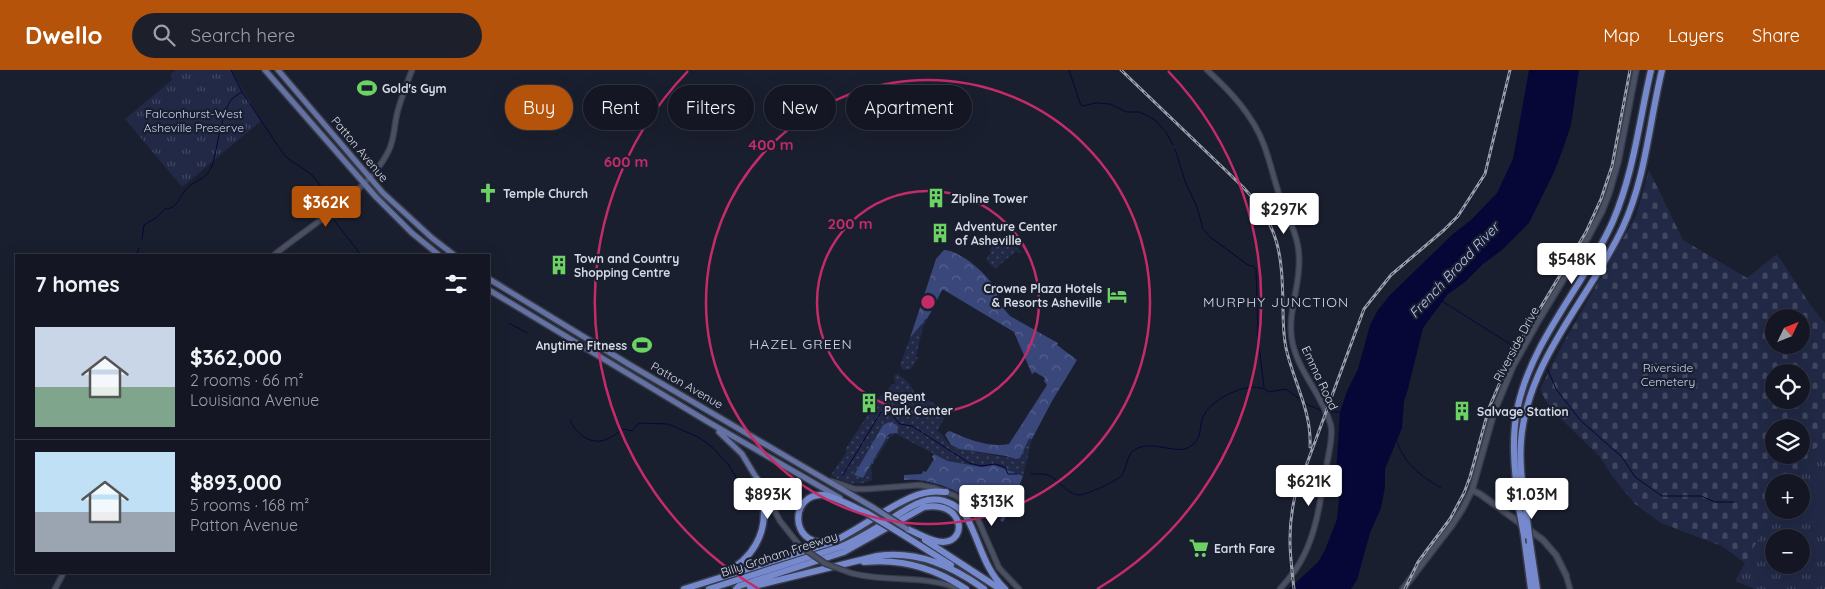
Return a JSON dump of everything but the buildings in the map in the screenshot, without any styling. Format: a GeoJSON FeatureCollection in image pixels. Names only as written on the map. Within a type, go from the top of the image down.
{"type":"FeatureCollection","features":[{"type":"Feature","properties":{"kind":"highway"},"geometry":{"type":"LineString","coordinates":[[1531,589],[1515,471],[1513,440],[1517,410],[1521,394],[1538,352],[1604,240],[1620,206],[1634,159],[1651,70]]}},
{"type":"Feature","properties":{"kind":"highway"},"geometry":{"type":"LineString","coordinates":[[1537,589],[1520,455],[1522,426],[1530,397],[1546,360],[1606,258],[1630,210],[1644,163],[1662,70]]}},
{"type":"Feature","properties":{"kind":"highway"},"geometry":{"type":"LineString","coordinates":[[703,583],[735,567],[756,546],[762,527],[764,509],[757,479]]}},
{"type":"Feature","properties":{"kind":"highway"},"geometry":{"type":"LineString","coordinates":[[684,589],[830,543],[849,534],[902,502],[930,492],[946,492]]}},
{"type":"Feature","properties":{"kind":"highway"},"geometry":{"type":"LineString","coordinates":[[849,534],[824,542],[812,540],[805,535],[799,525],[800,508],[808,499],[823,495],[867,513]]}},
{"type":"Feature","properties":{"kind":"highway","name":"Billy Graham Freeway"},"geometry":{"type":"LineString","coordinates":[[709,589],[840,547],[856,540],[914,505],[933,499],[948,502],[966,515],[988,567],[1005,589]]}},
{"type":"Feature","properties":{"kind":"highway"},"geometry":{"type":"LineString","coordinates":[[738,589],[739,586],[844,552],[924,508],[938,506],[950,510],[956,516],[959,524],[955,536],[947,542],[935,541],[907,528]]}},
{"type":"Feature","properties":{"kind":"highway","name":"Patton Avenue"},"geometry":{"type":"LineString","coordinates":[[867,513],[970,579]]}},
{"type":"Feature","properties":{"kind":"highway","name":"Patton Avenue"},"geometry":{"type":"LineString","coordinates":[[907,528],[1001,589]]}},
{"type":"Feature","properties":{"kind":"highway","name":"Billy Graham Freeway"},"geometry":{"type":"LineString","coordinates":[[738,589],[877,556],[908,554],[934,561],[970,579],[984,589]]}},
{"type":"Feature","properties":{"kind":"highway"},"geometry":{"type":"LineString","coordinates":[[853,562],[890,561],[910,564],[938,573],[966,589]]}},
{"type":"Feature","properties":{"kind":"main road","name":"Patton Avenue"},"geometry":{"type":"LineString","coordinates":[[265,70],[363,184],[394,216],[438,254]]}},
{"type":"Feature","properties":{"kind":"main road","name":"Patton Avenue"},"geometry":{"type":"LineString","coordinates":[[278,70],[383,193],[453,254]]}},
{"type":"Feature","properties":{"kind":"main road","name":"Riverside Drive"},"geometry":{"type":"LineString","coordinates":[[1403,589],[1452,525],[1472,490],[1494,412],[1513,366],[1536,323],[1587,240],[1609,193],[1621,146],[1636,70]]}},
{"type":"Feature","properties":{"kind":"main road","name":"Patton Avenue"},"geometry":{"type":"LineString","coordinates":[[490,280],[630,365],[907,528]]}},
{"type":"Feature","properties":{"kind":"main road","name":"Patton Avenue"},"geometry":{"type":"LineString","coordinates":[[490,291],[710,423],[867,513]]}},
{"type":"Feature","properties":{"kind":"main road","name":"Patton Avenue"},"geometry":{"type":"LineString","coordinates":[[710,423],[738,450],[757,479]]}},
{"type":"Feature","properties":{"kind":"main road"},"geometry":{"type":"LineString","coordinates":[[1472,490],[1543,540],[1556,555],[1566,575]]}},
{"type":"Feature","properties":{"kind":"street"},"geometry":{"type":"LineString","coordinates":[[275,254],[331,212],[363,184],[380,165],[390,149],[398,110],[412,70]]}},
{"type":"Feature","properties":{"kind":"street","name":"Emma Road"},"geometry":{"type":"LineString","coordinates":[[1207,70],[1248,114],[1256,126],[1264,145],[1298,247],[1300,263],[1291,321],[1292,340],[1296,354],[1322,405],[1331,429],[1314,529],[1298,567],[1280,589]]}},
{"type":"Feature","properties":{"kind":"street","name":"Patton Avenue"},"geometry":{"type":"LineString","coordinates":[[823,478],[855,489],[867,490],[920,485],[946,492],[965,502],[973,510],[999,568],[1019,589]]}},
{"type":"Feature","properties":{"kind":"street","name":"Patton Avenue"},"geometry":{"type":"LineString","coordinates":[[757,479],[780,521],[800,546],[826,564],[851,574],[874,578],[929,580],[959,589]]}},
{"type":"Feature","properties":{"kind":"street"},"geometry":{"type":"LineString","coordinates":[[55,589],[63,574]]}},
{"type":"Feature","properties":{"kind":"street"},"geometry":{"type":"LineString","coordinates":[[1566,575],[1570,589]]}},
{"type":"Feature","properties":{"kind":"green space","name":"Falconhurst-West Asheville Preserve"},"geometry":{"type":"Polygon","coordinates":[[[176,70],[231,70],[261,121],[182,187],[125,119],[172,80],[170,75],[176,70]]]}},
{"type":"Feature","properties":{"kind":"green space","name":"Riverside Cemetery"},"geometry":{"type":"Polygon","coordinates":[[[1649,170],[1683,240],[1747,278],[1777,254],[1811,306],[1825,323],[1825,443],[1813,450],[1810,455],[1810,419],[1765,419],[1765,464],[1804,464],[1798,474],[1765,474],[1765,519],[1770,519],[1745,563],[1722,546],[1661,523],[1635,504],[1615,480],[1600,457],[1558,416],[1546,401],[1540,389],[1565,340],[1636,216],[1649,170]]]}},
{"type":"Feature","properties":{"kind":"green space"},"geometry":{"type":"Polygon","coordinates":[[[999,234],[1022,252],[1016,251],[995,269],[986,260],[992,250],[989,251],[992,246],[989,244],[993,244],[999,234]]]}},
{"type":"Feature","properties":{"kind":"green space"},"geometry":{"type":"Polygon","coordinates":[[[944,250],[958,254],[982,272],[994,287],[997,293],[997,301],[1010,316],[1058,343],[1057,345],[1077,360],[1032,439],[1029,439],[1020,458],[1016,459],[960,449],[951,445],[945,435],[950,431],[986,444],[1009,444],[1047,385],[1044,381],[1045,378],[1035,372],[1032,374],[1014,332],[944,290],[942,290],[930,314],[910,338],[936,259],[944,250]]]}},
{"type":"Feature","properties":{"kind":"green space"},"geometry":{"type":"Polygon","coordinates":[[[930,314],[923,327],[916,356],[918,358],[911,369],[903,370],[900,365],[910,338],[930,314]]]}},
{"type":"Feature","properties":{"kind":"green space"},"geometry":{"type":"Polygon","coordinates":[[[897,373],[908,382],[915,392],[949,413],[937,431],[950,445],[985,454],[1020,458],[1029,439],[1032,439],[1023,476],[994,465],[982,467],[948,461],[896,434],[890,437],[871,467],[872,480],[856,484],[831,475],[846,453],[846,448],[881,395],[892,384],[895,384],[894,376],[897,373]],[[883,425],[854,475],[863,478],[885,439],[892,433],[883,425]]]}},
{"type":"Feature","properties":{"kind":"green space"},"geometry":{"type":"Polygon","coordinates":[[[889,422],[897,425],[898,433],[888,435],[863,478],[854,475],[883,425],[889,422]]]}},
{"type":"Feature","properties":{"kind":"green space"},"geometry":{"type":"Polygon","coordinates":[[[1825,443],[1825,589],[1755,589],[1735,581],[1770,519],[1810,519],[1810,474],[1798,474],[1804,464],[1810,464],[1810,455],[1813,450],[1825,443]]]}},
{"type":"Feature","properties":{"kind":"green space"},"geometry":{"type":"Polygon","coordinates":[[[934,454],[948,461],[982,467],[994,465],[1023,476],[1003,522],[1000,520],[1005,513],[1005,506],[996,498],[993,501],[986,495],[984,496],[977,492],[966,497],[952,489],[936,484],[920,480],[904,480],[904,475],[926,472],[934,459],[932,457],[934,454]]]}},
{"type":"Feature","properties":{"kind":"green space"},"geometry":{"type":"Polygon","coordinates":[[[1825,470],[1825,523],[1820,522],[1818,519],[1810,471],[1825,470]]]}},
{"type":"Feature","properties":{"kind":"water","name":"French Broad River"},"geometry":{"type":"Polygon","coordinates":[[[1529,70],[1579,70],[1571,125],[1555,170],[1529,223],[1502,250],[1448,294],[1423,328],[1404,401],[1402,428],[1385,469],[1385,487],[1381,508],[1370,533],[1357,580],[1351,589],[1289,589],[1318,562],[1325,550],[1337,519],[1339,499],[1336,473],[1340,412],[1347,391],[1358,369],[1370,325],[1378,310],[1390,295],[1453,234],[1471,220],[1497,193],[1513,159],[1529,70]]]}},
{"type":"Feature","properties":{"kind":"waterway"},"geometry":{"type":"LineString","coordinates":[[231,70],[242,92],[278,146],[286,157],[312,175],[320,185],[328,204]]}},
{"type":"Feature","properties":{"kind":"waterway"},"geometry":{"type":"LineString","coordinates":[[1069,70],[1082,106],[1096,103],[1110,104],[1127,112],[1140,112],[1155,120],[1166,132],[1173,145]]}},
{"type":"Feature","properties":{"kind":"waterway"},"geometry":{"type":"LineString","coordinates":[[142,239],[144,225],[156,218],[165,209],[174,206],[187,188],[203,178],[209,171],[214,159],[228,104],[242,92]]}},
{"type":"Feature","properties":{"kind":"waterway"},"geometry":{"type":"LineString","coordinates":[[1175,149],[1185,181],[1197,207],[1203,229],[1210,237],[1256,269],[1258,337],[1264,387]]}},
{"type":"Feature","properties":{"kind":"waterway"},"geometry":{"type":"LineString","coordinates":[[334,220],[360,254]]}},
{"type":"Feature","properties":{"kind":"waterway"},"geometry":{"type":"LineString","coordinates":[[136,254],[139,248]]}},
{"type":"Feature","properties":{"kind":"waterway","name":"French Broad River"},"geometry":{"type":"LineString","coordinates":[[1442,301],[1513,346]]}},
{"type":"Feature","properties":{"kind":"waterway"},"geometry":{"type":"LineString","coordinates":[[509,323],[527,333]]}},
{"type":"Feature","properties":{"kind":"waterway"},"geometry":{"type":"LineString","coordinates":[[1548,370],[1556,389],[1580,420],[1622,457],[1635,477],[1662,496],[1701,496],[1715,502],[1734,502]]}},
{"type":"Feature","properties":{"kind":"waterway"},"geometry":{"type":"LineString","coordinates":[[1031,474],[1050,476],[1074,494],[1081,495],[1094,491],[1119,478],[1124,472],[1131,453],[1140,447],[1155,446],[1185,449],[1191,446],[1198,438],[1204,415],[1215,402],[1234,392],[1253,387],[1262,388],[1269,392],[1286,389],[1308,405],[1323,411]]}},
{"type":"Feature","properties":{"kind":"waterway"},"geometry":{"type":"LineString","coordinates":[[843,475],[881,412],[892,415],[900,424],[912,426],[969,463],[981,466],[995,464],[1005,467],[1008,474],[1017,474]]}},
{"type":"Feature","properties":{"kind":"waterway"},"geometry":{"type":"LineString","coordinates":[[1327,412],[1341,412]]}},
{"type":"Feature","properties":{"kind":"waterway"},"geometry":{"type":"LineString","coordinates":[[570,420],[579,433],[594,441],[612,437],[623,429],[632,431],[639,423],[668,424],[698,437],[710,445],[728,464],[752,503]]}},
{"type":"Feature","properties":{"kind":"waterway"},"geometry":{"type":"LineString","coordinates":[[1397,442],[1409,464],[1441,488]]}},
{"type":"Feature","properties":{"kind":"railway"},"geometry":{"type":"LineString","coordinates":[[1121,70],[1243,187],[1265,215],[1272,228],[1282,271],[1285,343],[1308,421],[1310,447]]}},
{"type":"Feature","properties":{"kind":"railway"},"geometry":{"type":"LineString","coordinates":[[1294,589],[1290,532],[1295,496],[1364,309],[1391,275],[1458,216],[1485,174],[1510,70]]}},
{"type":"Feature","properties":{"kind":"railway"},"geometry":{"type":"LineString","coordinates":[[1405,589],[1418,562],[1450,519],[1464,493],[1489,408],[1504,373],[1521,340],[1586,232],[1601,199],[1612,166],[1630,70]]}},
{"type":"Feature","properties":{"kind":"place","name":"Gold's Gym"},"geometry":{"type":"Point","coordinates":[367,88]}},
{"type":"Feature","properties":{"kind":"place","name":"Temple Church"},"geometry":{"type":"Point","coordinates":[488,193]}},
{"type":"Feature","properties":{"kind":"place","name":"Zipline Tower"},"geometry":{"type":"Point","coordinates":[936,198]}},
{"type":"Feature","properties":{"kind":"place","name":"Adventure Center of Asheville"},"geometry":{"type":"Point","coordinates":[940,233]}},
{"type":"Feature","properties":{"kind":"place","name":"Town and Country Shopping Centre"},"geometry":{"type":"Point","coordinates":[559,265]}},
{"type":"Feature","properties":{"kind":"place","name":"Crowne Plaza Hotels & Resorts Asheville"},"geometry":{"type":"Point","coordinates":[1117,295]}},
{"type":"Feature","properties":{"kind":"place","name":"Anytime Fitness"},"geometry":{"type":"Point","coordinates":[642,345]}},
{"type":"Feature","properties":{"kind":"place","name":"Regent Park Center"},"geometry":{"type":"Point","coordinates":[869,403]}},
{"type":"Feature","properties":{"kind":"place","name":"Salvage Station"},"geometry":{"type":"Point","coordinates":[1462,411]}},
{"type":"Feature","properties":{"kind":"place","name":"Earth Fare"},"geometry":{"type":"Point","coordinates":[1199,548]}},
{"type":"Feature","properties":{"kind":"district","name":"MURPHY JUNCTION"},"geometry":{"type":"Point","coordinates":[1276,302]}},
{"type":"Feature","properties":{"kind":"district","name":"HAZEL GREEN"},"geometry":{"type":"Point","coordinates":[801,344]}}]}
